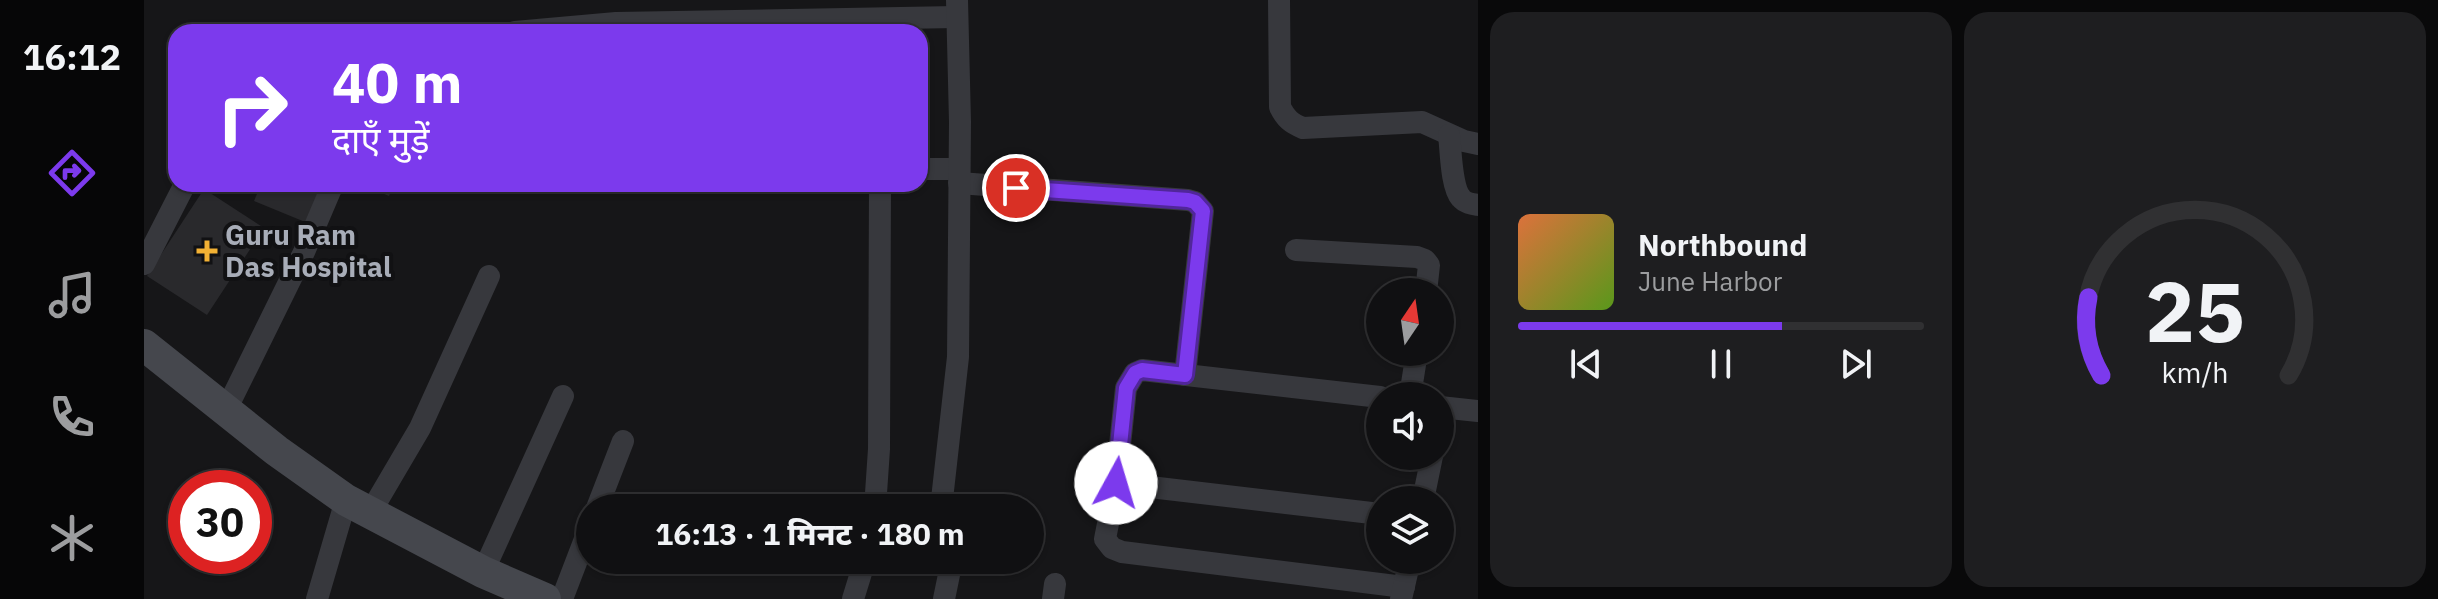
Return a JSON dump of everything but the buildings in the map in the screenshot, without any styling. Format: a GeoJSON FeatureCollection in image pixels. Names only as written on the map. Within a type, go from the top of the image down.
{"type":"FeatureCollection","features":[{"type":"Feature","properties":{"kind":"street"},"geometry":{"type":"LineString","coordinates":[[1279,0],[1280,107],[1292,123],[1303,128],[1422,122],[1478,144]]}},
{"type":"Feature","properties":{"kind":"street"},"geometry":{"type":"LineString","coordinates":[[674,24],[956,8],[958,357],[943,494]]}},
{"type":"Feature","properties":{"kind":"street"},"geometry":{"type":"LineString","coordinates":[[1449,135],[1459,197],[1478,205]]}},
{"type":"Feature","properties":{"kind":"street"},"geometry":{"type":"LineString","coordinates":[[928,170],[1188,200],[1200,206],[1203,211],[1185,375]]}},
{"type":"Feature","properties":{"kind":"street"},"geometry":{"type":"LineString","coordinates":[[144,264],[181,192]]}},
{"type":"Feature","properties":{"kind":"street"},"geometry":{"type":"LineString","coordinates":[[226,410],[304,252],[330,192]]}},
{"type":"Feature","properties":{"kind":"street"},"geometry":{"type":"LineString","coordinates":[[876,494],[879,449],[880,192]]}},
{"type":"Feature","properties":{"kind":"street"},"geometry":{"type":"LineString","coordinates":[[1296,250],[1417,257],[1429,265],[1428,278]]}},
{"type":"Feature","properties":{"kind":"street"},"geometry":{"type":"LineString","coordinates":[[317,599],[358,507],[420,428],[489,276]]}},
{"type":"Feature","properties":{"kind":"street"},"geometry":{"type":"LineString","coordinates":[[144,345],[277,451],[358,507],[524,595]]}},
{"type":"Feature","properties":{"kind":"street"},"geometry":{"type":"LineString","coordinates":[[1366,395],[1142,370],[1126,388],[1116,483],[1105,539],[1112,548],[1122,552],[1403,593]]}},
{"type":"Feature","properties":{"kind":"street"},"geometry":{"type":"LineString","coordinates":[[483,572],[563,396]]}},
{"type":"Feature","properties":{"kind":"street"},"geometry":{"type":"LineString","coordinates":[[1454,410],[1478,411]]}},
{"type":"Feature","properties":{"kind":"street"},"geometry":{"type":"LineString","coordinates":[[602,494],[623,441]]}},
{"type":"Feature","properties":{"kind":"street"},"geometry":{"type":"LineString","coordinates":[[1116,483],[1366,512]]}},
{"type":"Feature","properties":{"kind":"street"},"geometry":{"type":"LineString","coordinates":[[562,599],[576,562]]}},
{"type":"Feature","properties":{"kind":"street"},"geometry":{"type":"LineString","coordinates":[[853,599],[861,574]]}},
{"type":"Feature","properties":{"kind":"street"},"geometry":{"type":"LineString","coordinates":[[944,599],[949,574]]}},
{"type":"Feature","properties":{"kind":"place","name":"Guru Ram Das Hospital"},"geometry":{"type":"Point","coordinates":[207,251]}},
{"type":"Feature","properties":{"kind":"route"},"geometry":{"type":"LineString","coordinates":[[1016,188],[1188,200],[1195,202],[1203,211],[1185,375],[1142,370],[1131,379],[1126,388],[1116,483]]}}]}
